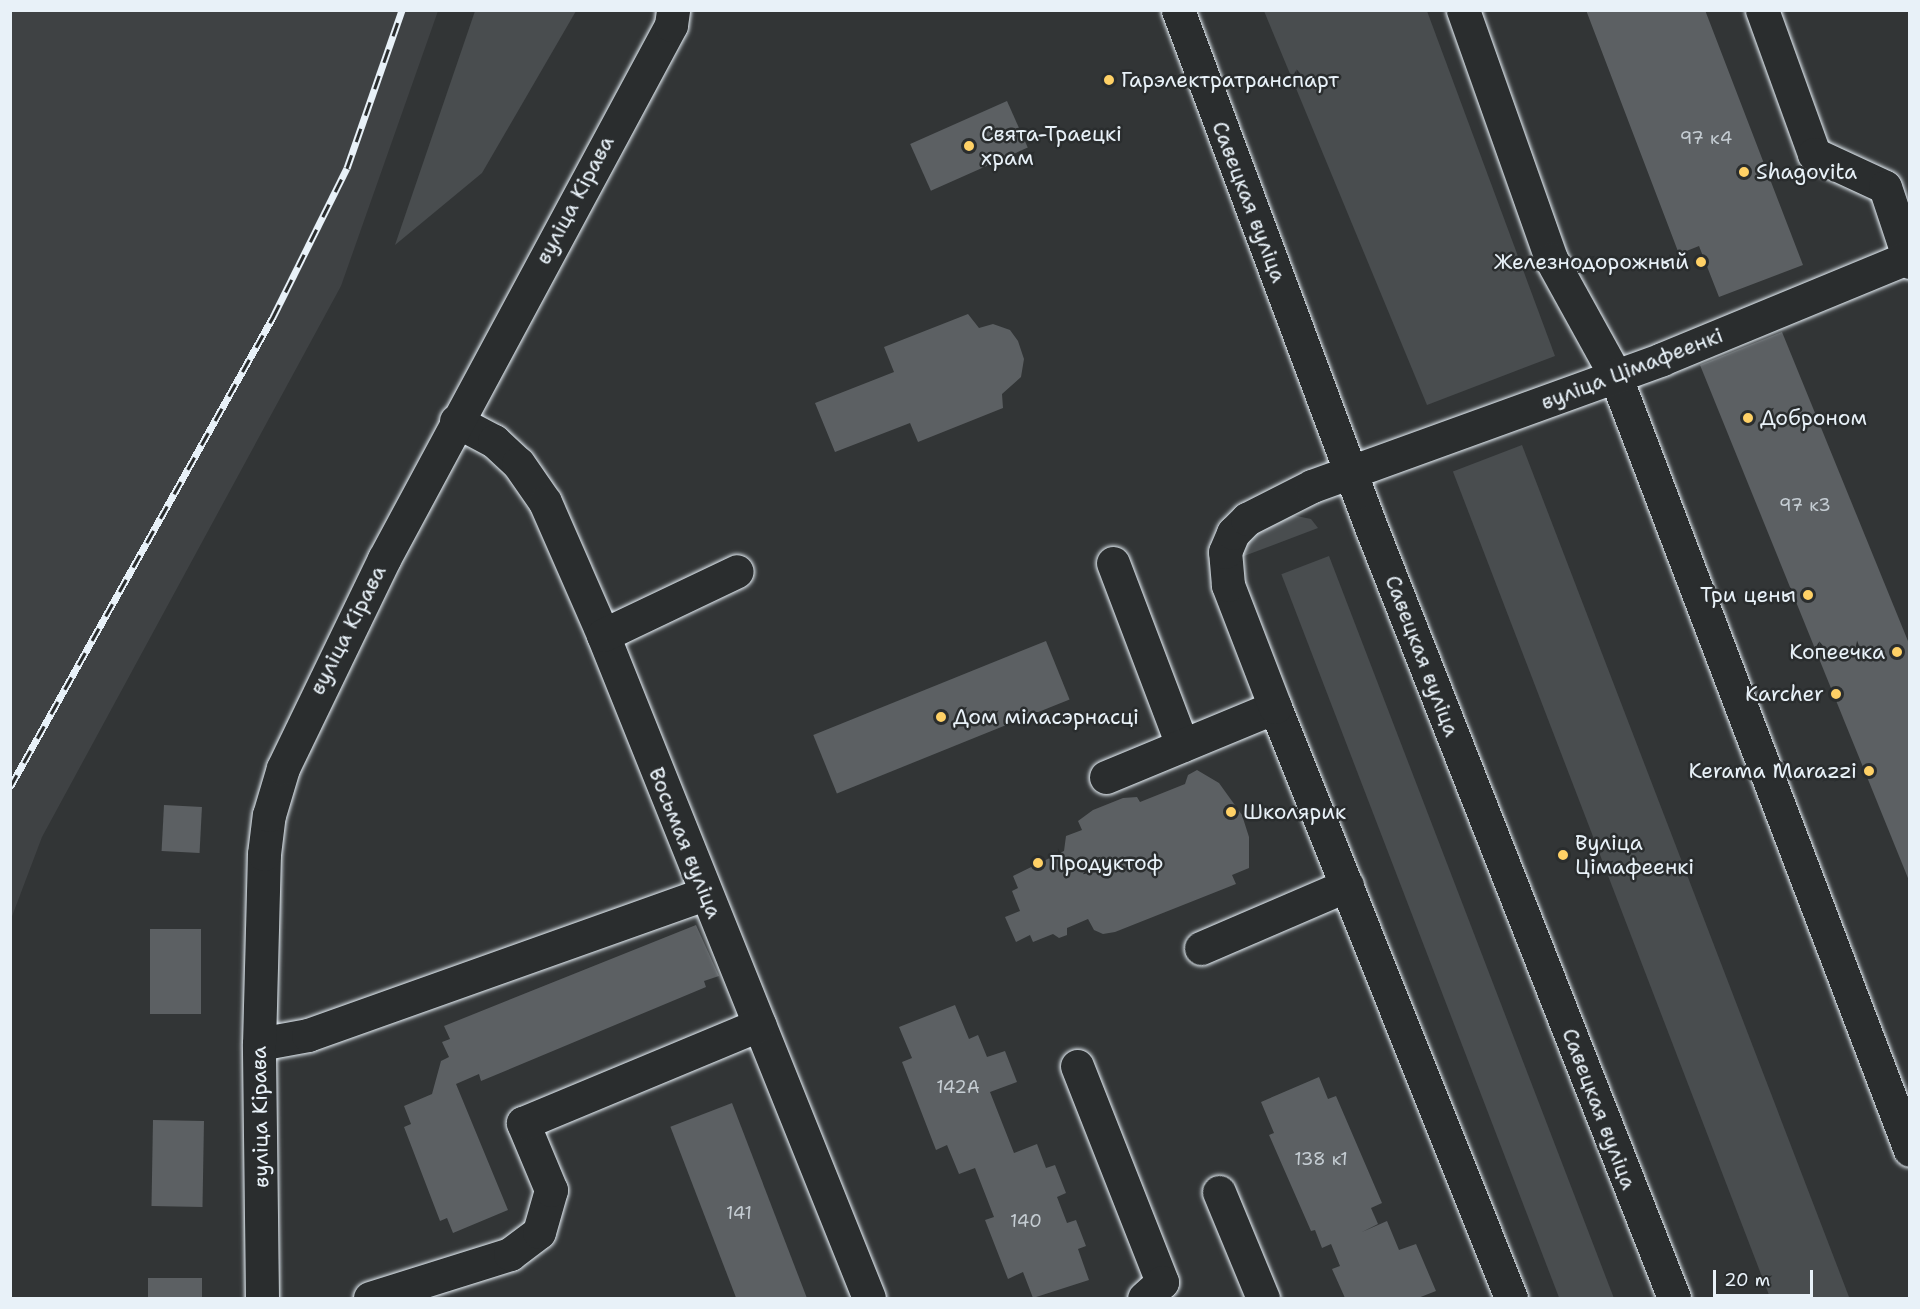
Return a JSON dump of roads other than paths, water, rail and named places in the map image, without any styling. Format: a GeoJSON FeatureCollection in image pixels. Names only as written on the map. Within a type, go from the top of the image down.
{"type":"FeatureCollection","features":[{"type":"Feature","properties":{"kind":"main road","name":"Савецкая вуліца"},"geometry":{"type":"LineString","coordinates":[[1178,10],[1351,472],[1674,1299]]}},
{"type":"Feature","properties":{"kind":"main road"},"geometry":{"type":"LineString","coordinates":[[1462,10],[1551,259],[1615,375],[1910,1150]]}},
{"type":"Feature","properties":{"kind":"main road"},"geometry":{"type":"LineString","coordinates":[[1762,10],[1814,154],[1885,187],[1909,259]]}},
{"type":"Feature","properties":{"kind":"main road","name":"вуліца Кірава"},"geometry":{"type":"LineString","coordinates":[[262,1299],[259,1044],[264,854],[283,768],[357,612],[456,421],[680,15]]}},
{"type":"Feature","properties":{"kind":"main road","name":"вуліца Цімафеенкі"},"geometry":{"type":"LineString","coordinates":[[1511,1299],[1228,585],[1225,552],[1233,533],[1247,519],[1351,472],[1615,375],[1909,259]]}},
{"type":"Feature","properties":{"kind":"main road","name":"Восьмая вуліца"},"geometry":{"type":"LineString","coordinates":[[456,421],[494,441],[524,473],[544,502],[603,635],[704,894],[869,1299]]}},
{"type":"Feature","properties":{"kind":"main road"},"geometry":{"type":"LineString","coordinates":[[1113,563],[1182,745]]}},
{"type":"Feature","properties":{"kind":"main road"},"geometry":{"type":"LineString","coordinates":[[603,635],[737,571]]}},
{"type":"Feature","properties":{"kind":"main road"},"geometry":{"type":"LineString","coordinates":[[1106,777],[1275,707]]}},
{"type":"Feature","properties":{"kind":"main road"},"geometry":{"type":"LineString","coordinates":[[1201,948],[1347,885]]}},
{"type":"Feature","properties":{"kind":"main road"},"geometry":{"type":"LineString","coordinates":[[259,1044],[308,1035],[704,894]]}},
{"type":"Feature","properties":{"kind":"main road"},"geometry":{"type":"LineString","coordinates":[[370,1299],[510,1254],[539,1232],[551,1190],[523,1122],[759,1025]]}},
{"type":"Feature","properties":{"kind":"main road"},"geometry":{"type":"LineString","coordinates":[[1077,1066],[1162,1282],[1144,1299]]}},
{"type":"Feature","properties":{"kind":"main road"},"geometry":{"type":"LineString","coordinates":[[1219,1192],[1263,1299]]}},
{"type":"Feature","properties":{"kind":"railway"},"geometry":{"type":"LineString","coordinates":[[10,787],[273,317],[347,168],[402,10]]}},
{"type":"Feature","properties":{"kind":"place","name":"Гарэлектратранспарт"},"geometry":{"type":"Point","coordinates":[1109,80]}},
{"type":"Feature","properties":{"kind":"place","name":"Свята-Траецкі храм"},"geometry":{"type":"Point","coordinates":[969,146]}},
{"type":"Feature","properties":{"kind":"place","name":"Shagovita"},"geometry":{"type":"Point","coordinates":[1744,172]}},
{"type":"Feature","properties":{"kind":"place","name":"Железнодорожный"},"geometry":{"type":"Point","coordinates":[1701,262]}},
{"type":"Feature","properties":{"kind":"place","name":"Доброном"},"geometry":{"type":"Point","coordinates":[1748,418]}},
{"type":"Feature","properties":{"kind":"place","name":"Три цены"},"geometry":{"type":"Point","coordinates":[1808,595]}},
{"type":"Feature","properties":{"kind":"place","name":"Копеечка"},"geometry":{"type":"Point","coordinates":[1897,652]}},
{"type":"Feature","properties":{"kind":"place","name":"Karcher"},"geometry":{"type":"Point","coordinates":[1836,694]}},
{"type":"Feature","properties":{"kind":"place","name":"Дом міласэрнасці"},"geometry":{"type":"Point","coordinates":[941,717]}},
{"type":"Feature","properties":{"kind":"place","name":"Kerama Marazzi"},"geometry":{"type":"Point","coordinates":[1869,771]}},
{"type":"Feature","properties":{"kind":"place","name":"Школярик"},"geometry":{"type":"Point","coordinates":[1231,812]}},
{"type":"Feature","properties":{"kind":"place","name":"Вуліца Цімафеенкі"},"geometry":{"type":"Point","coordinates":[1563,855]}},
{"type":"Feature","properties":{"kind":"place","name":"Продуктоф"},"geometry":{"type":"Point","coordinates":[1038,863]}}]}
